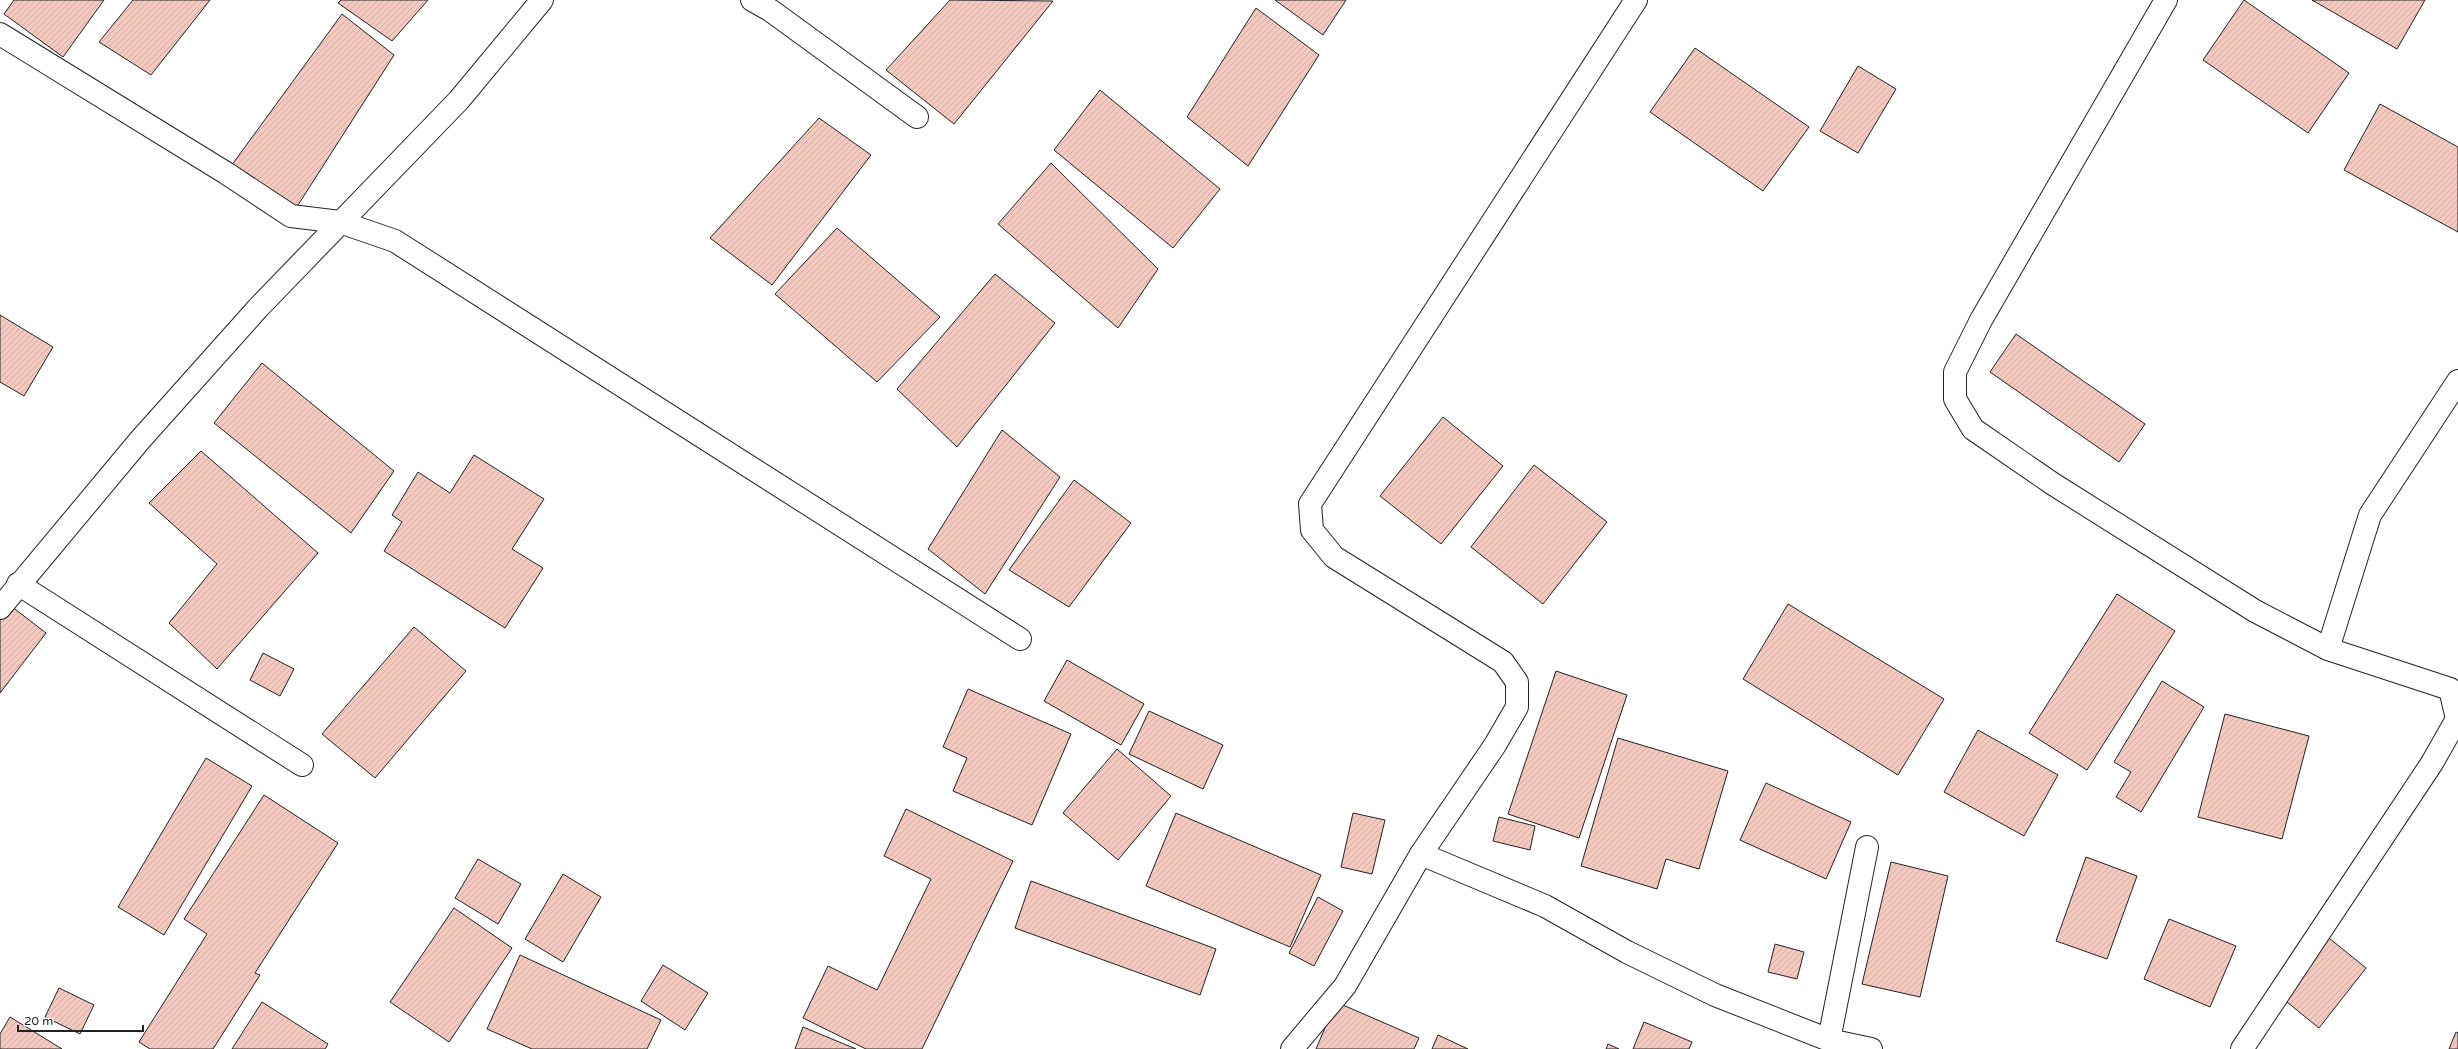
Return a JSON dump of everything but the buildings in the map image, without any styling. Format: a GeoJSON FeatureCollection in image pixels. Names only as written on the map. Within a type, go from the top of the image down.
{"type":"FeatureCollection","features":[{"type":"Feature","properties":{"kind":"street"},"geometry":{"type":"LineString","coordinates":[[0,608],[18,584],[140,440],[258,308],[459,100],[542,0]]}},
{"type":"Feature","properties":{"kind":"street"},"geometry":{"type":"LineString","coordinates":[[752,0],[770,10],[917,117]]}},
{"type":"Feature","properties":{"kind":"street"},"geometry":{"type":"LineString","coordinates":[[1292,1049],[1345,986],[1421,854],[1495,745],[1516,707],[1517,682],[1503,662],[1334,557],[1312,530],[1310,504],[1636,0]]}},
{"type":"Feature","properties":{"kind":"street"},"geometry":{"type":"LineString","coordinates":[[2166,0],[1981,320],[1955,372],[1955,398],[1973,429],[2053,484],[2255,611],[2328,649],[2450,689],[2457,719],[2432,763],[2242,1049]]}},
{"type":"Feature","properties":{"kind":"street"},"geometry":{"type":"LineString","coordinates":[[0,34],[226,173],[291,216],[340,222],[395,241],[1020,639]]}},
{"type":"Feature","properties":{"kind":"street"},"geometry":{"type":"LineString","coordinates":[[2328,649],[2370,515],[2458,381]]}},
{"type":"Feature","properties":{"kind":"street"},"geometry":{"type":"LineString","coordinates":[[18,584],[302,765]]}},
{"type":"Feature","properties":{"kind":"street"},"geometry":{"type":"LineString","coordinates":[[1829,1040],[1867,847]]}},
{"type":"Feature","properties":{"kind":"street"},"geometry":{"type":"LineString","coordinates":[[1421,854],[1545,906],[1627,952],[1715,995],[1829,1040],[1871,1049]]}}]}
